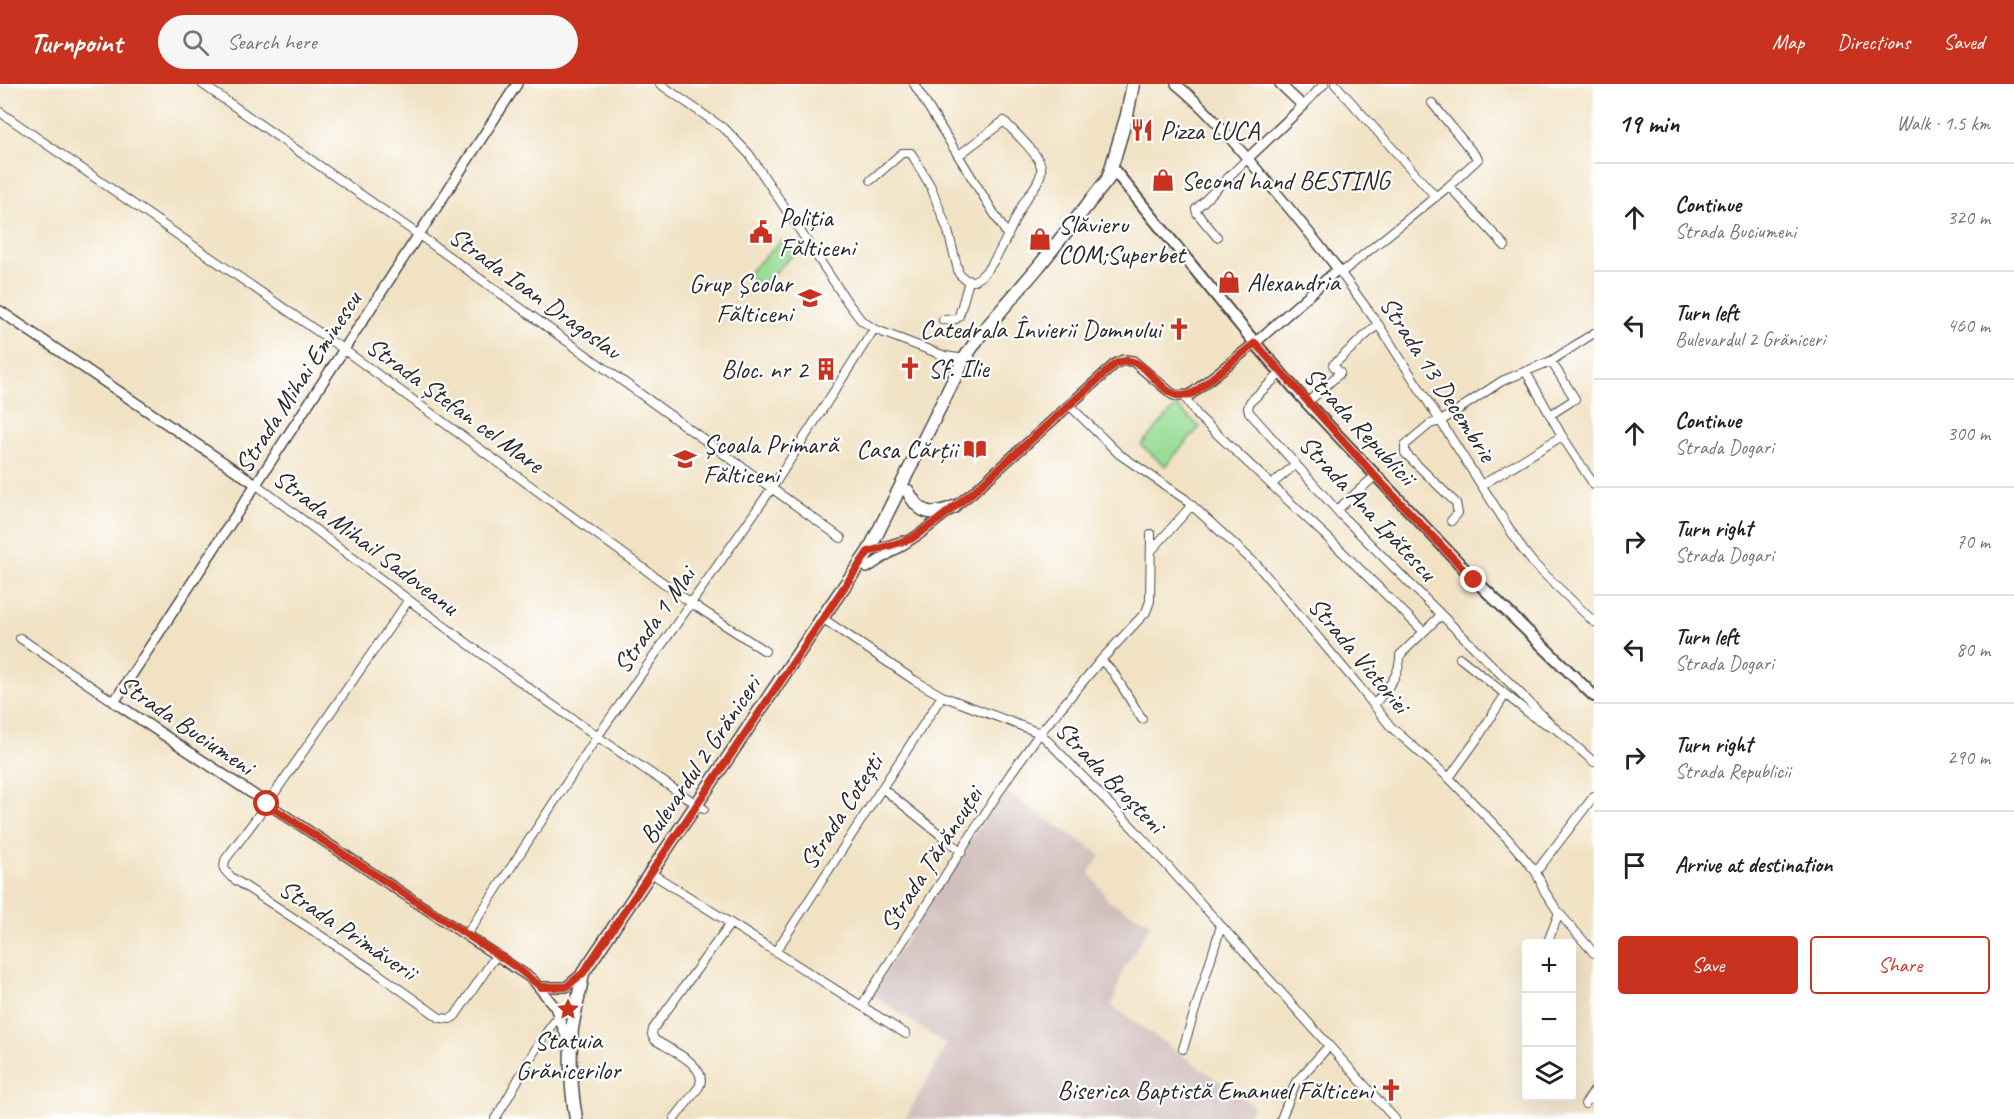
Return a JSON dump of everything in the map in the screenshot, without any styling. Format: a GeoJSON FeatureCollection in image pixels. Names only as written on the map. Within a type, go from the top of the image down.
{"type":"FeatureCollection","features":[{"type":"Feature","properties":{"kind":"main road"},"geometry":{"type":"LineString","coordinates":[[1115,172],[1133,84]]}},
{"type":"Feature","properties":{"kind":"main road"},"geometry":{"type":"LineString","coordinates":[[869,557],[968,359],[1106,196],[1133,120],[1140,84]]}},
{"type":"Feature","properties":{"kind":"main road","name":"Strada Republicii"},"geometry":{"type":"LineString","coordinates":[[1115,172],[1307,403],[1508,614],[1594,696]]}},
{"type":"Feature","properties":{"kind":"main road"},"geometry":{"type":"LineString","coordinates":[[869,557],[908,491],[968,359]]}},
{"type":"Feature","properties":{"kind":"main road"},"geometry":{"type":"LineString","coordinates":[[908,491],[912,501],[923,511],[936,513],[954,507]]}},
{"type":"Feature","properties":{"kind":"main road","name":"Bulevardul 2 Grăniceri"},"geometry":{"type":"LineString","coordinates":[[576,1119],[570,1069],[571,1049],[583,979],[591,977],[654,875],[869,557]]}},
{"type":"Feature","properties":{"kind":"street","name":"Strada Ioan Dragoslav"},"geometry":{"type":"LineString","coordinates":[[202,84],[419,235],[842,538]]}},
{"type":"Feature","properties":{"kind":"street","name":"Strada Mihai Eminescu"},"geometry":{"type":"LineString","coordinates":[[114,702],[517,84]]}},
{"type":"Feature","properties":{"kind":"street"},"geometry":{"type":"LineString","coordinates":[[660,84],[726,130],[749,154],[861,320],[874,329],[945,356],[968,359]]}},
{"type":"Feature","properties":{"kind":"street"},"geometry":{"type":"LineString","coordinates":[[674,92],[681,84]]}},
{"type":"Feature","properties":{"kind":"street"},"geometry":{"type":"LineString","coordinates":[[914,84],[1008,236]]}},
{"type":"Feature","properties":{"kind":"street","name":"Strada 13 Decembrie"},"geometry":{"type":"LineString","coordinates":[[1176,84],[1204,108],[1248,158],[1340,271],[1378,324],[1534,564],[1594,622]]}},
{"type":"Feature","properties":{"kind":"street"},"geometry":{"type":"LineString","coordinates":[[1280,84],[1303,106]]}},
{"type":"Feature","properties":{"kind":"street"},"geometry":{"type":"LineString","coordinates":[[1217,237],[1197,213],[1196,208],[1324,84]]}},
{"type":"Feature","properties":{"kind":"street"},"geometry":{"type":"LineString","coordinates":[[1335,84],[1436,196]]}},
{"type":"Feature","properties":{"kind":"street"},"geometry":{"type":"LineString","coordinates":[[869,557],[911,539],[954,507],[1115,364],[1123,360],[1133,361],[1172,394],[1184,396],[1195,392],[1340,271],[1449,186],[1478,159],[1432,103]]}},
{"type":"Feature","properties":{"kind":"street","name":"Strada Ștefan cel Mare"},"geometry":{"type":"LineString","coordinates":[[0,112],[343,349],[691,603],[765,651]]}},
{"type":"Feature","properties":{"kind":"street"},"geometry":{"type":"LineString","coordinates":[[871,180],[902,153],[911,153],[931,187],[948,231],[959,274],[969,281],[979,279],[1008,236],[1042,170],[1038,158],[1004,121],[959,155]]}},
{"type":"Feature","properties":{"kind":"street"},"geometry":{"type":"LineString","coordinates":[[1449,186],[1505,246]]}},
{"type":"Feature","properties":{"kind":"street"},"geometry":{"type":"LineString","coordinates":[[944,320],[956,319],[959,316],[969,281]]}},
{"type":"Feature","properties":{"kind":"street","name":"Strada Mihail Sadoveanu"},"geometry":{"type":"LineString","coordinates":[[0,311],[257,486],[408,602],[597,737],[701,807]]}},
{"type":"Feature","properties":{"kind":"street"},"geometry":{"type":"LineString","coordinates":[[1307,403],[1341,373],[1333,365],[1378,324]]}},
{"type":"Feature","properties":{"kind":"street","name":"Strada 1 Mai"},"geometry":{"type":"LineString","coordinates":[[467,934],[597,737],[772,488],[874,329]]}},
{"type":"Feature","properties":{"kind":"street"},"geometry":{"type":"LineString","coordinates":[[1451,521],[1458,513],[1456,503],[1405,453],[1405,445],[1430,424],[1441,421],[1502,381],[1551,361],[1594,333]]}},
{"type":"Feature","properties":{"kind":"street"},"geometry":{"type":"LineString","coordinates":[[1550,415],[1575,399],[1551,361]]}},
{"type":"Feature","properties":{"kind":"street"},"geometry":{"type":"LineString","coordinates":[[1527,372],[1562,436],[1594,485]]}},
{"type":"Feature","properties":{"kind":"street","name":"Strada Ana Ipătescu"},"geometry":{"type":"LineString","coordinates":[[1281,373],[1250,402],[1248,408],[1253,417],[1337,510],[1556,729],[1594,762]]}},
{"type":"Feature","properties":{"kind":"street"},"geometry":{"type":"LineString","coordinates":[[1184,396],[1193,410],[1328,537],[1423,631]]}},
{"type":"Feature","properties":{"kind":"street","name":"Strada Victoriei"},"geometry":{"type":"LineString","coordinates":[[1069,405],[1119,454],[1192,505],[1258,566],[1404,739],[1449,778],[1536,872],[1559,914],[1594,953]]}},
{"type":"Feature","properties":{"kind":"street"},"geometry":{"type":"LineString","coordinates":[[1482,485],[1562,436]]}},
{"type":"Feature","properties":{"kind":"street"},"geometry":{"type":"LineString","coordinates":[[1271,485],[1296,464]]}},
{"type":"Feature","properties":{"kind":"street"},"geometry":{"type":"LineString","coordinates":[[1337,510],[1375,476]]}},
{"type":"Feature","properties":{"kind":"street"},"geometry":{"type":"LineString","coordinates":[[1152,550],[1192,505]]}},
{"type":"Feature","properties":{"kind":"street","name":"Strada Țărăncuței"},"geometry":{"type":"LineString","coordinates":[[862,1005],[1011,773],[1038,735],[1101,660],[1146,612],[1150,601],[1152,550],[1150,534]]}},
{"type":"Feature","properties":{"kind":"street"},"geometry":{"type":"LineString","coordinates":[[869,557],[911,539]]}},
{"type":"Feature","properties":{"kind":"street"},"geometry":{"type":"LineString","coordinates":[[267,804],[408,602]]}},
{"type":"Feature","properties":{"kind":"street"},"geometry":{"type":"LineString","coordinates":[[1374,705],[1398,673],[1400,655],[1441,615]]}},
{"type":"Feature","properties":{"kind":"street","name":"Strada Broșteni"},"geometry":{"type":"LineString","coordinates":[[825,620],[914,680],[942,696],[1038,735],[1134,829],[1395,1119]]}},
{"type":"Feature","properties":{"kind":"street","name":"Strada Buciumeni"},"geometry":{"type":"LineString","coordinates":[[20,638],[532,979],[549,998],[571,1049]]}},
{"type":"Feature","properties":{"kind":"street","name":"Strada Ana Ipătescu"},"geometry":{"type":"LineString","coordinates":[[1460,658],[1535,718],[1556,729]]}},
{"type":"Feature","properties":{"kind":"street"},"geometry":{"type":"LineString","coordinates":[[1101,660],[1113,672],[1142,719]]}},
{"type":"Feature","properties":{"kind":"street"},"geometry":{"type":"LineString","coordinates":[[1449,778],[1478,739],[1505,695]]}},
{"type":"Feature","properties":{"kind":"street","name":"Strada Cotești"},"geometry":{"type":"LineString","coordinates":[[776,951],[942,696]]}},
{"type":"Feature","properties":{"kind":"street"},"geometry":{"type":"LineString","coordinates":[[882,788],[962,852]]}},
{"type":"Feature","properties":{"kind":"street"},"geometry":{"type":"LineString","coordinates":[[1536,872],[1594,796]]}},
{"type":"Feature","properties":{"kind":"street","name":"Strada Primăverii"},"geometry":{"type":"LineString","coordinates":[[267,804],[225,860],[226,874],[373,970],[435,1016],[445,1020],[455,1016],[497,954]]}},
{"type":"Feature","properties":{"kind":"street"},"geometry":{"type":"LineString","coordinates":[[654,875],[906,1034]]}},
{"type":"Feature","properties":{"kind":"street"},"geometry":{"type":"LineString","coordinates":[[1549,939],[1559,914]]}},
{"type":"Feature","properties":{"kind":"street"},"geometry":{"type":"LineString","coordinates":[[674,1119],[699,1087],[702,1081],[701,1074],[695,1065],[655,1040],[651,1035],[653,1029],[730,924]]}},
{"type":"Feature","properties":{"kind":"street"},"geometry":{"type":"LineString","coordinates":[[1183,1049],[1221,926]]}},
{"type":"Feature","properties":{"kind":"street"},"geometry":{"type":"LineString","coordinates":[[541,987],[566,987],[583,979]]}},
{"type":"Feature","properties":{"kind":"street"},"geometry":{"type":"LineString","coordinates":[[495,1119],[548,1029],[559,1017]]}},
{"type":"Feature","properties":{"kind":"street"},"geometry":{"type":"LineString","coordinates":[[1281,1119],[1296,1082],[1329,1046]]}},
{"type":"Feature","properties":{"kind":"street"},"geometry":{"type":"LineString","coordinates":[[1585,1104],[1594,1091]]}},
{"type":"Feature","properties":{"kind":"shaded area"},"geometry":{"type":"Polygon","coordinates":[[[1003,790],[1101,855],[1089,872],[1109,901],[1151,923],[1122,972],[1112,1006],[1254,1106],[1246,1119],[905,1119],[947,1045],[871,994],[1003,790]]]}},
{"type":"Feature","properties":{"kind":"green space"},"geometry":{"type":"Polygon","coordinates":[[[782,240],[795,253],[760,287],[747,274],[782,240]]]}},
{"type":"Feature","properties":{"kind":"green space"},"geometry":{"type":"Polygon","coordinates":[[[1176,406],[1200,427],[1165,466],[1141,445],[1176,406]]]}},
{"type":"Feature","properties":{"kind":"place","name":"Pizza LUCA"},"geometry":{"type":"Point","coordinates":[1142,130]}},
{"type":"Feature","properties":{"kind":"place","name":"Second hand BESTING"},"geometry":{"type":"Point","coordinates":[1163,180]}},
{"type":"Feature","properties":{"kind":"place","name":"Poliția Fălticeni"},"geometry":{"type":"Point","coordinates":[761,232]}},
{"type":"Feature","properties":{"kind":"place","name":"Slăvieru COM;Superbet"},"geometry":{"type":"Point","coordinates":[1040,239]}},
{"type":"Feature","properties":{"kind":"place","name":"Alexandria"},"geometry":{"type":"Point","coordinates":[1229,282]}},
{"type":"Feature","properties":{"kind":"place","name":"Grup Școlar Fălticeni"},"geometry":{"type":"Point","coordinates":[810,298]}},
{"type":"Feature","properties":{"kind":"place","name":"Catedrala Învierii Domnului"},"geometry":{"type":"Point","coordinates":[1179,329]}},
{"type":"Feature","properties":{"kind":"place","name":"Sf. Ilie"},"geometry":{"type":"Point","coordinates":[910,368]}},
{"type":"Feature","properties":{"kind":"place","name":"Bloc. nr 2"},"geometry":{"type":"Point","coordinates":[826,369]}},
{"type":"Feature","properties":{"kind":"place","name":"Casa Cărții"},"geometry":{"type":"Point","coordinates":[975,449]}},
{"type":"Feature","properties":{"kind":"place","name":"Școala Primară Fălticeni"},"geometry":{"type":"Point","coordinates":[685,459]}},
{"type":"Feature","properties":{"kind":"place","name":"Statuia Grănicerilor"},"geometry":{"type":"Point","coordinates":[568,1009]}},
{"type":"Feature","properties":{"kind":"place","name":"Biserica Baptistă Emanuel Fălticeni"},"geometry":{"type":"Point","coordinates":[1391,1090]}},
{"type":"Feature","properties":{"kind":"route"},"geometry":{"type":"LineString","coordinates":[[267,804],[467,934],[541,987],[566,987],[583,973],[868,552],[911,539],[921,533],[972,493],[1115,364],[1123,360],[1139,364],[1172,394],[1184,396],[1195,392],[1255,343],[1307,403],[1474,580]]}}]}
